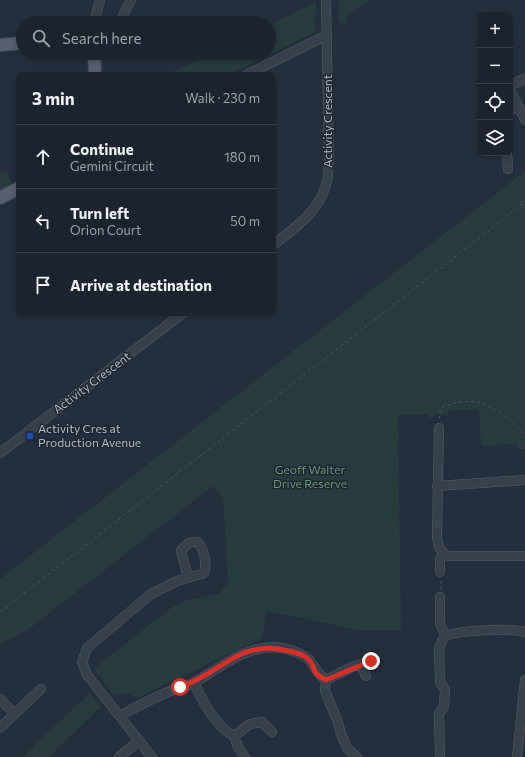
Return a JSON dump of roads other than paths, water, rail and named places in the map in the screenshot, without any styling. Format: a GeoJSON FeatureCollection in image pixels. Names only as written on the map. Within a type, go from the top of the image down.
{"type":"FeatureCollection","features":[{"type":"Feature","properties":{"kind":"main road"},"geometry":{"type":"LineString","coordinates":[[0,45],[16,44]]}},
{"type":"Feature","properties":{"kind":"main road"},"geometry":{"type":"LineString","coordinates":[[94,60],[95,72]]}},
{"type":"Feature","properties":{"kind":"main road"},"geometry":{"type":"LineString","coordinates":[[0,198],[16,190]]}},
{"type":"Feature","properties":{"kind":"street"},"geometry":{"type":"LineString","coordinates":[[96,16],[100,0]]}},
{"type":"Feature","properties":{"kind":"street"},"geometry":{"type":"LineString","coordinates":[[123,16],[131,0]]}},
{"type":"Feature","properties":{"kind":"street","name":"Activity Crescent"},"geometry":{"type":"LineString","coordinates":[[276,242],[302,223],[318,202],[327,181],[329,159],[326,0]]}},
{"type":"Feature","properties":{"kind":"street"},"geometry":{"type":"LineString","coordinates":[[252,72],[327,35]]}},
{"type":"Feature","properties":{"kind":"street"},"geometry":{"type":"LineString","coordinates":[[513,84],[525,78]]}},
{"type":"Feature","properties":{"kind":"street"},"geometry":{"type":"LineString","coordinates":[[513,96],[525,120]]}},
{"type":"Feature","properties":{"kind":"street"},"geometry":{"type":"LineString","coordinates":[[513,107],[516,103]]}},
{"type":"Feature","properties":{"kind":"street"},"geometry":{"type":"LineString","coordinates":[[507,156],[508,169]]}},
{"type":"Feature","properties":{"kind":"street","name":"Activity Crescent"},"geometry":{"type":"LineString","coordinates":[[0,453],[179,316]]}},
{"type":"Feature","properties":{"kind":"street"},"geometry":{"type":"LineString","coordinates":[[439,428],[438,547],[443,554],[449,556],[525,556]]}},
{"type":"Feature","properties":{"kind":"street"},"geometry":{"type":"LineString","coordinates":[[438,486],[525,480]]}},
{"type":"Feature","properties":{"kind":"street"},"geometry":{"type":"LineString","coordinates":[[440,572],[440,559],[443,554]]}},
{"type":"Feature","properties":{"kind":"street"},"geometry":{"type":"LineString","coordinates":[[152,757],[87,675],[82,662],[87,648],[151,594],[177,581],[188,578]]}},
{"type":"Feature","properties":{"kind":"street"},"geometry":{"type":"LineString","coordinates":[[440,597],[440,624],[445,635],[440,648],[440,682],[445,690],[444,706],[439,714],[440,757]]}},
{"type":"Feature","properties":{"kind":"street"},"geometry":{"type":"LineString","coordinates":[[445,635],[452,633],[522,632]]}},
{"type":"Feature","properties":{"kind":"street"},"geometry":{"type":"LineString","coordinates":[[120,716],[180,687],[194,683],[205,674],[232,659],[252,650],[268,647],[291,651],[304,656],[312,663],[317,674],[326,680]]}},
{"type":"Feature","properties":{"kind":"street"},"geometry":{"type":"LineString","coordinates":[[326,680],[371,661]]}},
{"type":"Feature","properties":{"kind":"street"},"geometry":{"type":"LineString","coordinates":[[361,664],[366,676]]}},
{"type":"Feature","properties":{"kind":"street"},"geometry":{"type":"LineString","coordinates":[[326,680],[325,691],[344,741],[347,748],[357,757]]}},
{"type":"Feature","properties":{"kind":"street"},"geometry":{"type":"LineString","coordinates":[[517,757],[523,715],[525,680]]}},
{"type":"Feature","properties":{"kind":"street"},"geometry":{"type":"LineString","coordinates":[[194,683],[202,700],[224,730],[234,736],[238,747],[245,757]]}},
{"type":"Feature","properties":{"kind":"street"},"geometry":{"type":"LineString","coordinates":[[0,728],[41,689]]}},
{"type":"Feature","properties":{"kind":"street"},"geometry":{"type":"LineString","coordinates":[[0,699],[15,714]]}},
{"type":"Feature","properties":{"kind":"street"},"geometry":{"type":"LineString","coordinates":[[234,736],[250,724],[264,719],[272,732]]}},
{"type":"Feature","properties":{"kind":"street"},"geometry":{"type":"LineString","coordinates":[[119,757],[139,741]]}},
{"type":"Feature","properties":{"kind":"place","name":"Activity Cres at Production Avenue"},"geometry":{"type":"Point","coordinates":[30,436]}},
{"type":"Feature","properties":{"kind":"park label","name":"Geoff Walter Drive Reserve"},"geometry":{"type":"Point","coordinates":[310,477]}}]}
